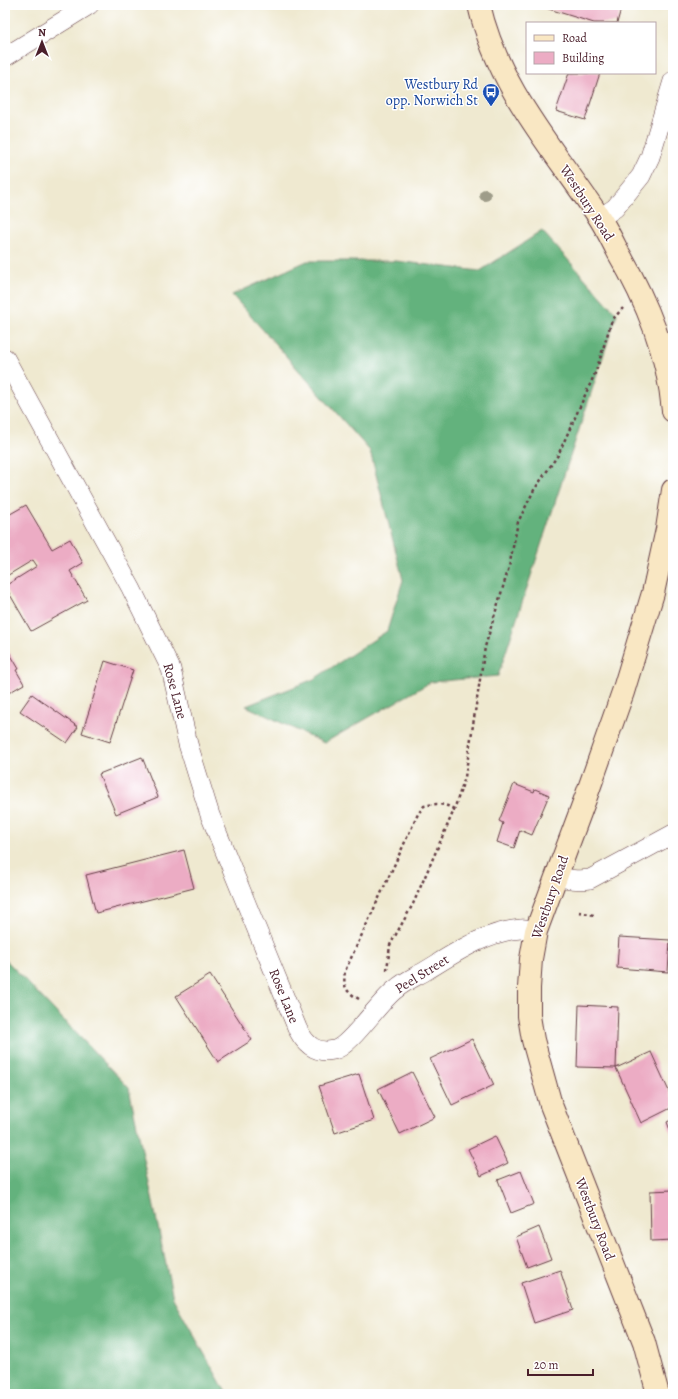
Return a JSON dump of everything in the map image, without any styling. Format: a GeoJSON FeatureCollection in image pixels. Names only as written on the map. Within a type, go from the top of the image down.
{"type":"FeatureCollection","features":[{"type":"Feature","properties":{"kind":"main road","name":"Westbury Road"},"geometry":{"type":"LineString","coordinates":[[479,5],[483,25],[501,70],[525,113],[600,218],[642,298],[656,331],[666,367],[673,411]]}},
{"type":"Feature","properties":{"kind":"main road","name":"Westbury Road"},"geometry":{"type":"LineString","coordinates":[[658,1394],[644,1342],[551,1105],[533,1040],[529,1016],[529,988],[531,959],[536,931],[594,772],[638,644],[653,593],[667,529],[673,490]]}},
{"type":"Feature","properties":{"kind":"street"},"geometry":{"type":"LineString","coordinates":[[5,57],[89,5]]}},
{"type":"Feature","properties":{"kind":"street"},"geometry":{"type":"LineString","coordinates":[[600,218],[615,208],[641,176],[650,157],[673,81]]}},
{"type":"Feature","properties":{"kind":"street","name":"Rose Lane"},"geometry":{"type":"LineString","coordinates":[[5,358],[131,588],[171,669],[188,744],[210,815],[298,1030],[305,1042]]}},
{"type":"Feature","properties":{"kind":"street"},"geometry":{"type":"LineString","coordinates":[[556,876],[579,881],[590,879],[673,834]]}},
{"type":"Feature","properties":{"kind":"street","name":"Peel Street"},"geometry":{"type":"LineString","coordinates":[[305,1042],[320,1051],[336,1050],[352,1037],[395,989],[450,956],[482,940],[505,931],[522,928],[536,931]]}},
{"type":"Feature","properties":{"kind":"path"},"geometry":{"type":"LineString","coordinates":[[395,989],[387,970],[390,946],[413,904],[454,810],[466,777],[485,647],[509,567],[518,522],[534,490],[558,455],[596,371],[612,320],[620,310],[642,298]]}},
{"type":"Feature","properties":{"kind":"path"},"geometry":{"type":"LineString","coordinates":[[377,1008],[348,993],[343,983],[345,971],[418,814],[424,806],[435,803],[445,804],[454,810]]}},
{"type":"Feature","properties":{"kind":"path"},"geometry":{"type":"LineString","coordinates":[[579,912],[594,915]]}},
{"type":"Feature","properties":{"kind":"green space"},"geometry":{"type":"Polygon","coordinates":[[[542,231],[617,314],[498,676],[431,682],[324,743],[246,706],[314,679],[387,631],[403,580],[370,451],[232,295],[307,261],[396,261],[480,271],[542,231]]]}},
{"type":"Feature","properties":{"kind":"green space"},"geometry":{"type":"Polygon","coordinates":[[[5,959],[129,1088],[173,1298],[227,1394],[5,1394],[5,959]]]}},
{"type":"Feature","properties":{"kind":"building"},"geometry":{"type":"Polygon","coordinates":[[[536,5],[622,5],[617,22],[591,22],[536,5]]]}},
{"type":"Feature","properties":{"kind":"building"},"geometry":{"type":"Polygon","coordinates":[[[569,74],[600,74],[585,120],[556,111],[569,74]]]}},
{"type":"Feature","properties":{"kind":"building"},"geometry":{"type":"Polygon","coordinates":[[[26,505],[52,549],[70,539],[83,563],[70,571],[87,600],[31,631],[5,586],[37,566],[33,560],[5,577],[5,517],[26,505]]]}},
{"type":"Feature","properties":{"kind":"building"},"geometry":{"type":"Polygon","coordinates":[[[9,652],[19,669],[16,670],[24,684],[5,695],[5,654],[9,652]]]}},
{"type":"Feature","properties":{"kind":"building"},"geometry":{"type":"Polygon","coordinates":[[[105,661],[133,670],[110,742],[82,733],[105,661]]]}},
{"type":"Feature","properties":{"kind":"building"},"geometry":{"type":"Polygon","coordinates":[[[32,694],[78,727],[67,743],[20,711],[32,694]]]}},
{"type":"Feature","properties":{"kind":"building"},"geometry":{"type":"Polygon","coordinates":[[[142,757],[158,797],[116,814],[99,774],[142,757]]]}},
{"type":"Feature","properties":{"kind":"building"},"geometry":{"type":"Polygon","coordinates":[[[514,784],[534,792],[535,789],[549,795],[532,835],[520,830],[514,848],[497,842],[503,823],[499,821],[514,784]]]}},
{"type":"Feature","properties":{"kind":"building"},"geometry":{"type":"Polygon","coordinates":[[[184,850],[194,888],[96,913],[86,875],[184,850]]]}},
{"type":"Feature","properties":{"kind":"building"},"geometry":{"type":"Polygon","coordinates":[[[619,937],[670,940],[668,972],[617,968],[619,937]]]}},
{"type":"Feature","properties":{"kind":"building"},"geometry":{"type":"Polygon","coordinates":[[[210,975],[252,1040],[218,1062],[176,996],[210,975]]]}},
{"type":"Feature","properties":{"kind":"building"},"geometry":{"type":"Polygon","coordinates":[[[579,1005],[618,1007],[616,1068],[577,1067],[579,1005]]]}},
{"type":"Feature","properties":{"kind":"building"},"geometry":{"type":"Polygon","coordinates":[[[472,1039],[494,1085],[452,1105],[430,1059],[472,1039]]]}},
{"type":"Feature","properties":{"kind":"building"},"geometry":{"type":"Polygon","coordinates":[[[651,1052],[673,1100],[673,1107],[641,1123],[616,1068],[651,1052]]]}},
{"type":"Feature","properties":{"kind":"building"},"geometry":{"type":"Polygon","coordinates":[[[412,1072],[435,1117],[400,1134],[378,1089],[412,1072]]]}},
{"type":"Feature","properties":{"kind":"building"},"geometry":{"type":"Polygon","coordinates":[[[359,1074],[374,1120],[335,1133],[319,1086],[359,1074]]]}},
{"type":"Feature","properties":{"kind":"building"},"geometry":{"type":"Polygon","coordinates":[[[673,1119],[673,1138],[667,1122],[673,1119]]]}},
{"type":"Feature","properties":{"kind":"building"},"geometry":{"type":"Polygon","coordinates":[[[495,1136],[508,1163],[481,1176],[468,1149],[495,1136]]]}},
{"type":"Feature","properties":{"kind":"building"},"geometry":{"type":"Polygon","coordinates":[[[521,1171],[534,1204],[511,1213],[498,1180],[521,1171]]]}},
{"type":"Feature","properties":{"kind":"building"},"geometry":{"type":"Polygon","coordinates":[[[673,1190],[673,1240],[651,1241],[650,1191],[673,1190]]]}},
{"type":"Feature","properties":{"kind":"building"},"geometry":{"type":"Polygon","coordinates":[[[539,1227],[551,1258],[527,1267],[516,1237],[539,1227]]]}},
{"type":"Feature","properties":{"kind":"building"},"geometry":{"type":"Polygon","coordinates":[[[560,1270],[573,1310],[534,1323],[521,1283],[560,1270]]]}},
{"type":"Feature","properties":{"kind":"place","name":"Westbury Rd opp. Norwich St"},"geometry":{"type":"Point","coordinates":[491,107]}}]}
